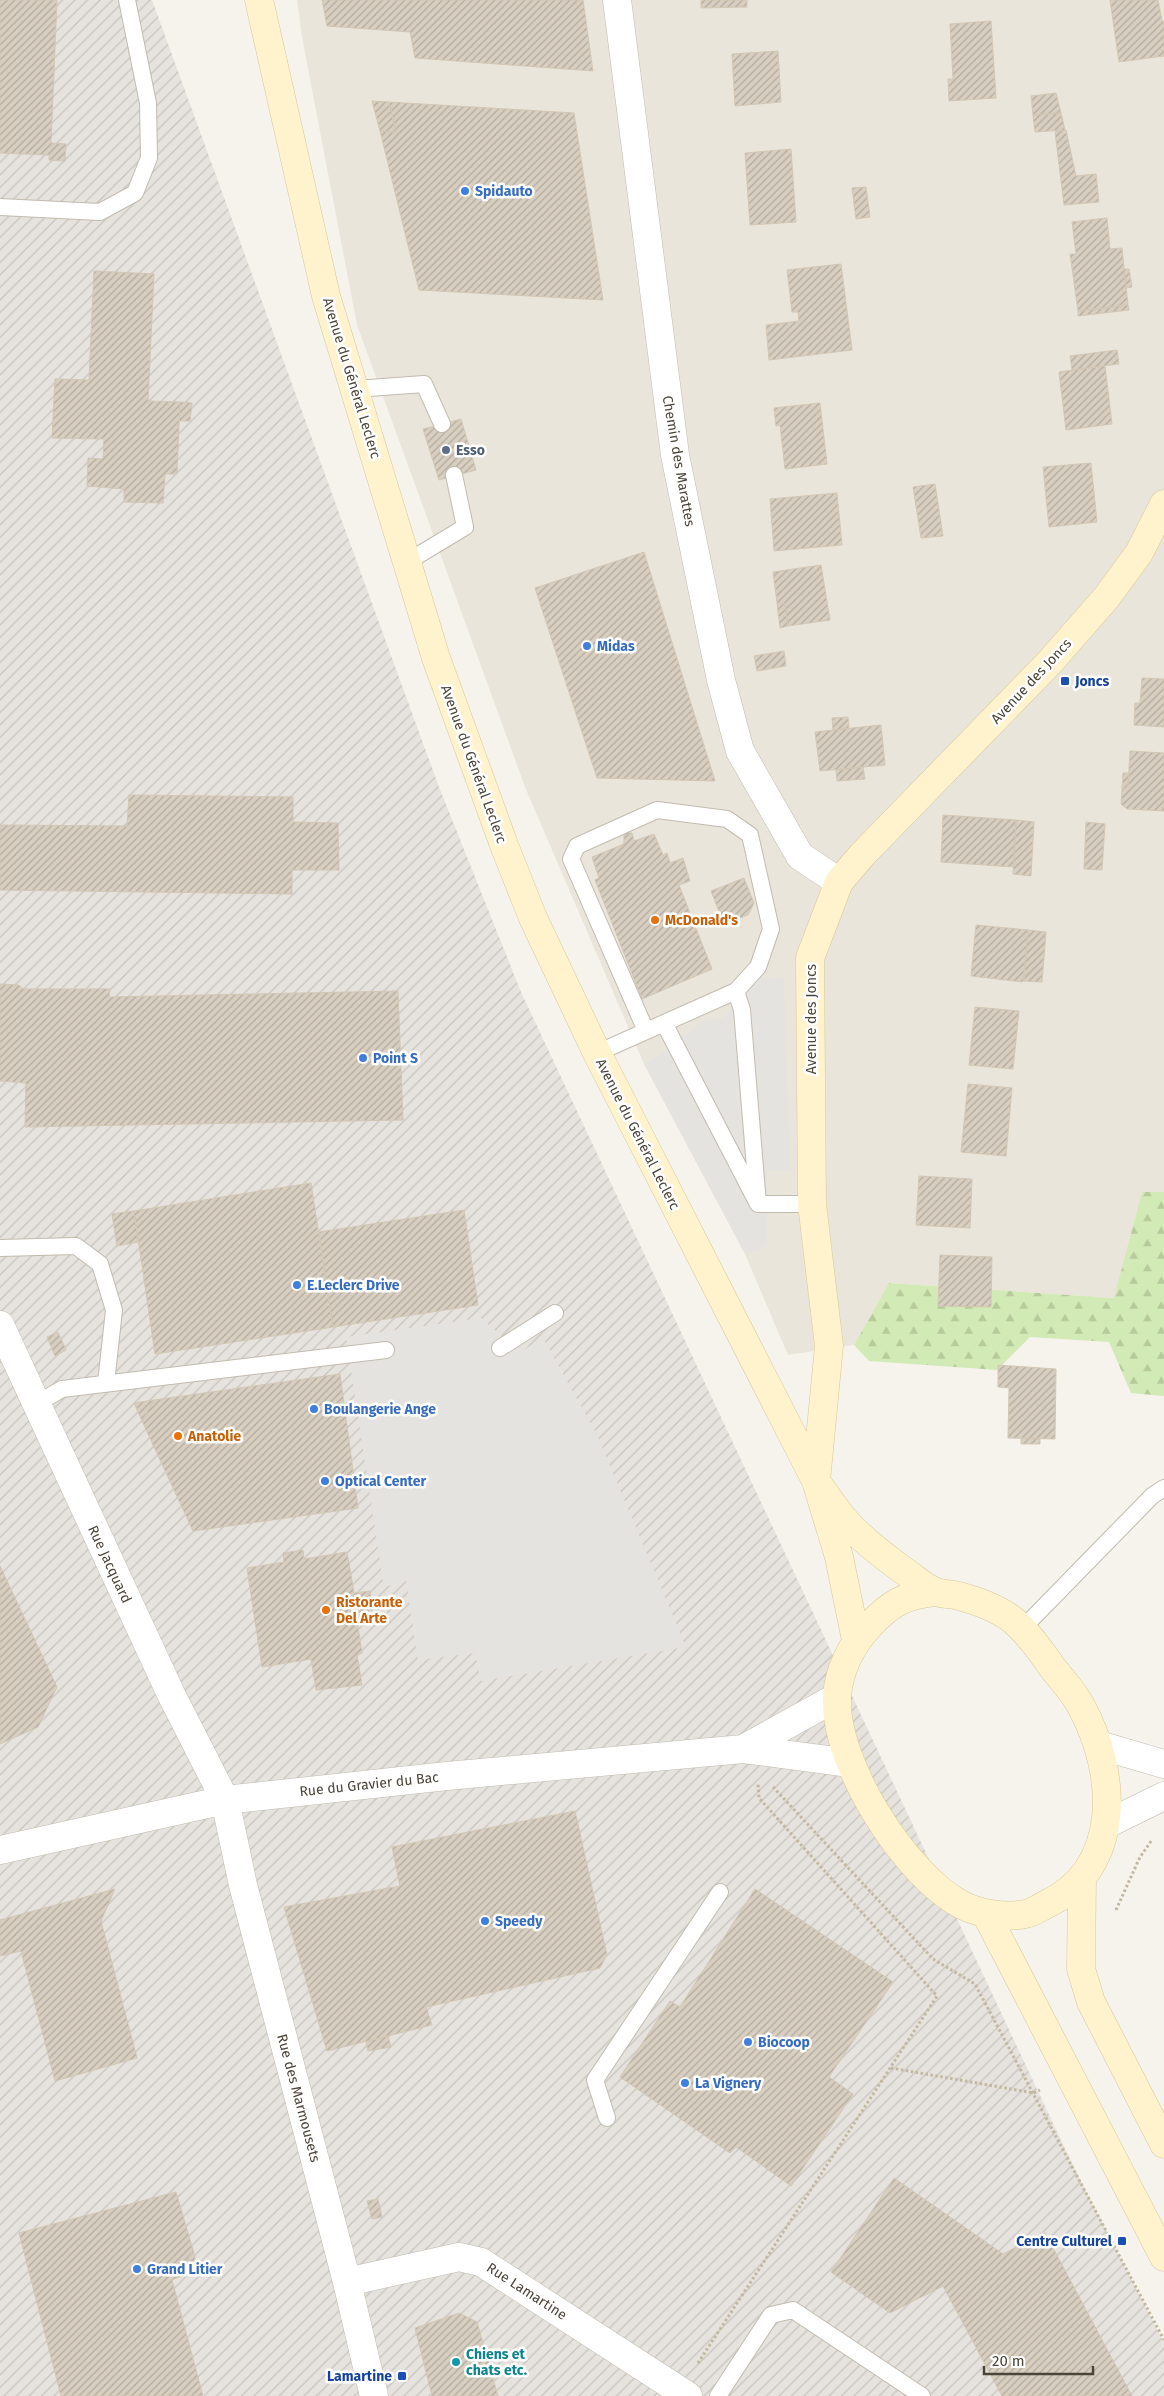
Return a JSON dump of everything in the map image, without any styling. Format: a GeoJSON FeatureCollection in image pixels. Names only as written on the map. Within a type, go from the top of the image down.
{"type":"FeatureCollection","features":[{"type":"Feature","properties":{"kind":"main road","name":"Avenue du Général Leclerc"},"geometry":{"type":"LineString","coordinates":[[259,0],[326,296],[436,658],[504,845],[533,918],[597,1053],[816,1481],[850,1526],[889,1560],[935,1592]]}},
{"type":"Feature","properties":{"kind":"main road","name":"Avenue des Joncs"},"geometry":{"type":"LineString","coordinates":[[816,1481],[828,1346],[812,1204],[810,958],[839,882],[862,855],[1049,663],[1106,598],[1139,553],[1164,504]]}},
{"type":"Feature","properties":{"kind":"main road","name":"Avenue du Général Leclerc"},"geometry":{"type":"LineString","coordinates":[[816,1481],[838,1557],[856,1640]]}},
{"type":"Feature","properties":{"kind":"main road"},"geometry":{"type":"LineString","coordinates":[[935,1592],[955,1595],[995,1608],[1022,1629],[1080,1705],[1099,1745],[1108,1781],[1106,1824],[1098,1850],[1082,1878],[1062,1897],[1026,1914],[986,1914],[961,1904],[928,1880],[882,1826],[850,1763],[840,1729],[836,1697],[846,1660],[856,1640],[888,1606],[915,1594],[935,1592]]}},
{"type":"Feature","properties":{"kind":"main road"},"geometry":{"type":"LineString","coordinates":[[1082,1878],[1081,1969],[1091,2002],[1164,2144]]}},
{"type":"Feature","properties":{"kind":"main road"},"geometry":{"type":"LineString","coordinates":[[986,1914],[1164,2257]]}},
{"type":"Feature","properties":{"kind":"street","name":"Chemin des Marattes"},"geometry":{"type":"LineString","coordinates":[[617,0],[675,455],[721,680],[740,751],[800,856],[839,882]]}},
{"type":"Feature","properties":{"kind":"street","name":"Rue Jacquard"},"geometry":{"type":"LineString","coordinates":[[0,1325],[171,1694],[225,1800]]}},
{"type":"Feature","properties":{"kind":"street","name":"Rue du Gravier du Bac"},"geometry":{"type":"LineString","coordinates":[[750,1759],[836,1697]]}},
{"type":"Feature","properties":{"kind":"street"},"geometry":{"type":"LineString","coordinates":[[1099,1745],[1164,1764]]}},
{"type":"Feature","properties":{"kind":"street","name":"Rue du Gravier du Bac"},"geometry":{"type":"LineString","coordinates":[[0,1850],[225,1800],[446,1776],[750,1759],[850,1763]]}},
{"type":"Feature","properties":{"kind":"street"},"geometry":{"type":"LineString","coordinates":[[1106,1824],[1164,1796]]}},
{"type":"Feature","properties":{"kind":"street","name":"Rue des Marmousets"},"geometry":{"type":"LineString","coordinates":[[225,1800],[243,1885],[347,2282],[374,2396]]}},
{"type":"Feature","properties":{"kind":"street","name":"Rue Lamartine"},"geometry":{"type":"LineString","coordinates":[[347,2282],[459,2257],[481,2262],[684,2393]]}},
{"type":"Feature","properties":{"kind":"lane"},"geometry":{"type":"LineString","coordinates":[[0,207],[100,212],[135,193],[149,158],[148,112],[127,0]]}},
{"type":"Feature","properties":{"kind":"lane"},"geometry":{"type":"LineString","coordinates":[[355,389],[424,384],[442,424]]}},
{"type":"Feature","properties":{"kind":"lane"},"geometry":{"type":"LineString","coordinates":[[407,562],[465,527],[454,476]]}},
{"type":"Feature","properties":{"kind":"lane"},"geometry":{"type":"LineString","coordinates":[[597,1053],[736,991],[758,967],[772,929],[750,835],[727,819],[657,810],[577,846],[571,859],[646,1031]]}},
{"type":"Feature","properties":{"kind":"lane"},"geometry":{"type":"LineString","coordinates":[[736,991],[742,1010],[758,1204]]}},
{"type":"Feature","properties":{"kind":"lane"},"geometry":{"type":"LineString","coordinates":[[664,1022],[758,1204]]}},
{"type":"Feature","properties":{"kind":"lane"},"geometry":{"type":"LineString","coordinates":[[758,1204],[812,1204]]}},
{"type":"Feature","properties":{"kind":"lane"},"geometry":{"type":"LineString","coordinates":[[0,1248],[76,1246],[100,1264],[114,1310],[106,1383]]}},
{"type":"Feature","properties":{"kind":"lane"},"geometry":{"type":"LineString","coordinates":[[500,1348],[555,1313]]}},
{"type":"Feature","properties":{"kind":"lane"},"geometry":{"type":"LineString","coordinates":[[36,1404],[62,1390],[106,1383],[386,1350]]}},
{"type":"Feature","properties":{"kind":"lane"},"geometry":{"type":"LineString","coordinates":[[1022,1629],[1152,1496],[1164,1488]]}},
{"type":"Feature","properties":{"kind":"lane"},"geometry":{"type":"LineString","coordinates":[[607,2118],[595,2080],[720,1892]]}},
{"type":"Feature","properties":{"kind":"lane"},"geometry":{"type":"LineString","coordinates":[[718,2396],[771,2315],[792,2310],[922,2396]]}},
{"type":"Feature","properties":{"kind":"path"},"geometry":{"type":"LineString","coordinates":[[684,2393],[937,1996],[759,1798],[750,1759]]}},
{"type":"Feature","properties":{"kind":"path"},"geometry":{"type":"LineString","coordinates":[[750,1759],[787,1803],[933,1959],[975,1984],[1164,2340]]}},
{"type":"Feature","properties":{"kind":"path"},"geometry":{"type":"LineString","coordinates":[[1115,1911],[1140,1857],[1156,1835]]}},
{"type":"Feature","properties":{"kind":"path"},"geometry":{"type":"LineString","coordinates":[[892,2068],[1034,2093]]}},
{"type":"Feature","properties":{"kind":"shaded area"},"geometry":{"type":"Polygon","coordinates":[[[0,0],[152,0],[439,787],[521,992],[1076,2172],[1164,2343],[1164,2396],[0,2396],[0,0]]]}},
{"type":"Feature","properties":{"kind":"shaded area"},"geometry":{"type":"Polygon","coordinates":[[[297,0],[1164,0],[1164,1192],[1142,1192],[1115,1298],[889,1283],[854,1345],[788,1355],[745,1254],[644,1064],[525,787],[357,325],[302,37],[297,0]]]}},
{"type":"Feature","properties":{"kind":"shaded area"},"geometry":{"type":"Polygon","coordinates":[[[784,977],[790,1170],[767,1171],[767,1246],[745,1254],[644,1064],[664,1053],[703,1020],[724,1018],[758,978],[784,977]]]}},
{"type":"Feature","properties":{"kind":"shaded area"},"geometry":{"type":"Polygon","coordinates":[[[481,1318],[520,1352],[543,1338],[597,1435],[686,1647],[481,1681],[475,1653],[418,1660],[406,1581],[384,1587],[346,1337],[481,1318]]]}},
{"type":"Feature","properties":{"kind":"green space"},"geometry":{"type":"Polygon","coordinates":[[[1142,1192],[1164,1192],[1164,1396],[1131,1393],[1109,1342],[1030,1337],[997,1370],[869,1361],[854,1345],[889,1283],[1114,1298],[1142,1192]]]}},
{"type":"Feature","properties":{"kind":"building"},"geometry":{"type":"Polygon","coordinates":[[[0,0],[57,0],[51,143],[66,144],[65,161],[49,160],[49,155],[0,153],[0,0]]]}},
{"type":"Feature","properties":{"kind":"building"},"geometry":{"type":"Polygon","coordinates":[[[322,0],[583,0],[593,71],[415,58],[410,32],[327,26],[322,0]]]}},
{"type":"Feature","properties":{"kind":"building"},"geometry":{"type":"Polygon","coordinates":[[[701,0],[747,0],[747,7],[701,8],[701,0]]]}},
{"type":"Feature","properties":{"kind":"building"},"geometry":{"type":"Polygon","coordinates":[[[1110,0],[1158,0],[1162,21],[1164,21],[1164,56],[1119,62],[1110,0]]]}},
{"type":"Feature","properties":{"kind":"building"},"geometry":{"type":"Polygon","coordinates":[[[991,21],[996,98],[949,101],[948,79],[953,79],[950,24],[991,21]]]}},
{"type":"Feature","properties":{"kind":"building"},"geometry":{"type":"Polygon","coordinates":[[[778,51],[781,102],[735,106],[732,54],[778,51]]]}},
{"type":"Feature","properties":{"kind":"building"},"geometry":{"type":"Polygon","coordinates":[[[1056,93],[1061,113],[1033,115],[1031,96],[1056,93]]]}},
{"type":"Feature","properties":{"kind":"building"},"geometry":{"type":"Polygon","coordinates":[[[372,101],[389,102],[396,132],[380,131],[372,101]]]}},
{"type":"Feature","properties":{"kind":"building"},"geometry":{"type":"Polygon","coordinates":[[[389,102],[574,113],[603,300],[419,290],[380,131],[396,132],[389,102]]]}},
{"type":"Feature","properties":{"kind":"building"},"geometry":{"type":"Polygon","coordinates":[[[1061,113],[1065,130],[1035,132],[1033,115],[1061,113]]]}},
{"type":"Feature","properties":{"kind":"building"},"geometry":{"type":"Polygon","coordinates":[[[1066,130],[1076,176],[1096,174],[1099,202],[1064,205],[1055,132],[1066,130]]]}},
{"type":"Feature","properties":{"kind":"building"},"geometry":{"type":"Polygon","coordinates":[[[791,149],[796,222],[750,225],[745,153],[791,149]]]}},
{"type":"Feature","properties":{"kind":"building"},"geometry":{"type":"Polygon","coordinates":[[[866,187],[870,217],[856,219],[852,188],[866,187]]]}},
{"type":"Feature","properties":{"kind":"building"},"geometry":{"type":"Polygon","coordinates":[[[1107,218],[1110,249],[1122,248],[1128,305],[1078,311],[1070,254],[1076,254],[1072,222],[1107,218]]]}},
{"type":"Feature","properties":{"kind":"building"},"geometry":{"type":"Polygon","coordinates":[[[841,264],[852,350],[769,360],[766,325],[799,321],[798,312],[792,312],[787,270],[841,264]]]}},
{"type":"Feature","properties":{"kind":"building"},"geometry":{"type":"Polygon","coordinates":[[[1124,269],[1129,269],[1132,287],[1126,288],[1124,269]]]}},
{"type":"Feature","properties":{"kind":"building"},"geometry":{"type":"Polygon","coordinates":[[[94,271],[154,274],[148,401],[180,402],[177,474],[165,474],[163,503],[124,502],[124,489],[87,486],[88,458],[103,459],[104,439],[52,438],[55,379],[89,380],[94,271]]]}},
{"type":"Feature","properties":{"kind":"building"},"geometry":{"type":"Polygon","coordinates":[[[1128,305],[1129,310],[1078,316],[1078,311],[1128,305]]]}},
{"type":"Feature","properties":{"kind":"building"},"geometry":{"type":"Polygon","coordinates":[[[1117,350],[1119,364],[1072,370],[1070,356],[1117,350]]]}},
{"type":"Feature","properties":{"kind":"building"},"geometry":{"type":"Polygon","coordinates":[[[1105,366],[1112,424],[1066,430],[1059,372],[1105,366]]]}},
{"type":"Feature","properties":{"kind":"building"},"geometry":{"type":"Polygon","coordinates":[[[180,402],[192,403],[190,421],[179,421],[180,402]]]}},
{"type":"Feature","properties":{"kind":"building"},"geometry":{"type":"Polygon","coordinates":[[[820,403],[827,464],[785,469],[780,425],[776,426],[774,408],[820,403]]]}},
{"type":"Feature","properties":{"kind":"building"},"geometry":{"type":"Polygon","coordinates":[[[461,419],[476,470],[439,480],[423,429],[461,419]]]}},
{"type":"Feature","properties":{"kind":"building"},"geometry":{"type":"Polygon","coordinates":[[[1091,463],[1097,522],[1049,527],[1043,467],[1091,463]]]}},
{"type":"Feature","properties":{"kind":"building"},"geometry":{"type":"Polygon","coordinates":[[[935,484],[943,536],[921,538],[913,487],[935,484]]]}},
{"type":"Feature","properties":{"kind":"building"},"geometry":{"type":"Polygon","coordinates":[[[837,493],[842,545],[774,551],[770,499],[837,493]]]}},
{"type":"Feature","properties":{"kind":"building"},"geometry":{"type":"Polygon","coordinates":[[[644,552],[715,781],[597,778],[535,588],[644,552]]]}},
{"type":"Feature","properties":{"kind":"building"},"geometry":{"type":"Polygon","coordinates":[[[821,565],[830,620],[788,626],[785,604],[777,603],[773,572],[821,565]]]}},
{"type":"Feature","properties":{"kind":"building"},"geometry":{"type":"Polygon","coordinates":[[[777,603],[785,604],[788,626],[780,628],[777,603]]]}},
{"type":"Feature","properties":{"kind":"building"},"geometry":{"type":"Polygon","coordinates":[[[784,651],[786,666],[757,671],[754,656],[784,651]]]}},
{"type":"Feature","properties":{"kind":"building"},"geometry":{"type":"Polygon","coordinates":[[[1142,678],[1164,679],[1164,727],[1134,725],[1135,703],[1140,703],[1142,678]]]}},
{"type":"Feature","properties":{"kind":"building"},"geometry":{"type":"Polygon","coordinates":[[[848,717],[849,728],[833,730],[832,718],[848,717]]]}},
{"type":"Feature","properties":{"kind":"building"},"geometry":{"type":"Polygon","coordinates":[[[881,725],[885,765],[820,771],[815,732],[881,725]]]}},
{"type":"Feature","properties":{"kind":"building"},"geometry":{"type":"Polygon","coordinates":[[[1130,751],[1164,753],[1164,811],[1127,809],[1121,804],[1122,790],[1128,786],[1130,751]]]}},
{"type":"Feature","properties":{"kind":"building"},"geometry":{"type":"Polygon","coordinates":[[[863,767],[865,779],[837,781],[836,770],[863,767]]]}},
{"type":"Feature","properties":{"kind":"building"},"geometry":{"type":"Polygon","coordinates":[[[1123,773],[1129,773],[1128,786],[1122,790],[1123,773]]]}},
{"type":"Feature","properties":{"kind":"building"},"geometry":{"type":"Polygon","coordinates":[[[129,795],[293,797],[293,822],[338,823],[339,870],[292,870],[292,894],[0,890],[0,825],[127,826],[129,795]]]}},
{"type":"Feature","properties":{"kind":"building"},"geometry":{"type":"Polygon","coordinates":[[[943,815],[1016,820],[1014,867],[941,862],[943,815]]]}},
{"type":"Feature","properties":{"kind":"building"},"geometry":{"type":"Polygon","coordinates":[[[1016,820],[1034,822],[1031,876],[1013,874],[1016,820]]]}},
{"type":"Feature","properties":{"kind":"building"},"geometry":{"type":"Polygon","coordinates":[[[1086,822],[1105,824],[1102,870],[1084,869],[1086,822]]]}},
{"type":"Feature","properties":{"kind":"building"},"geometry":{"type":"Polygon","coordinates":[[[632,833],[634,841],[654,834],[663,855],[667,853],[670,863],[683,858],[690,881],[679,885],[712,969],[642,999],[595,880],[599,878],[592,857],[624,844],[624,835],[632,833]]]}},
{"type":"Feature","properties":{"kind":"building"},"geometry":{"type":"Polygon","coordinates":[[[744,878],[754,903],[748,915],[724,924],[711,891],[744,878]]]}},
{"type":"Feature","properties":{"kind":"building"},"geometry":{"type":"Polygon","coordinates":[[[976,925],[1028,930],[1023,982],[971,976],[976,925]]]}},
{"type":"Feature","properties":{"kind":"building"},"geometry":{"type":"Polygon","coordinates":[[[1028,930],[1046,932],[1042,982],[1024,981],[1028,930]]]}},
{"type":"Feature","properties":{"kind":"building"},"geometry":{"type":"Polygon","coordinates":[[[0,984],[19,985],[23,989],[110,989],[109,997],[398,991],[403,1120],[25,1127],[26,1083],[0,1081],[0,984]]]}},
{"type":"Feature","properties":{"kind":"building"},"geometry":{"type":"Polygon","coordinates":[[[975,1007],[1019,1011],[1013,1069],[969,1065],[975,1007]]]}},
{"type":"Feature","properties":{"kind":"building"},"geometry":{"type":"Polygon","coordinates":[[[968,1084],[1012,1088],[1006,1156],[961,1152],[968,1084]]]}},
{"type":"Feature","properties":{"kind":"building"},"geometry":{"type":"Polygon","coordinates":[[[919,1176],[972,1179],[970,1228],[916,1225],[919,1176]]]}},
{"type":"Feature","properties":{"kind":"building"},"geometry":{"type":"Polygon","coordinates":[[[311,1183],[333,1327],[155,1354],[134,1211],[311,1183]]]}},
{"type":"Feature","properties":{"kind":"building"},"geometry":{"type":"Polygon","coordinates":[[[464,1210],[478,1305],[333,1327],[319,1232],[464,1210]]]}},
{"type":"Feature","properties":{"kind":"building"},"geometry":{"type":"Polygon","coordinates":[[[134,1211],[138,1242],[117,1246],[112,1214],[134,1211]]]}},
{"type":"Feature","properties":{"kind":"building"},"geometry":{"type":"Polygon","coordinates":[[[940,1255],[992,1257],[991,1307],[938,1306],[940,1255]]]}},
{"type":"Feature","properties":{"kind":"building"},"geometry":{"type":"Polygon","coordinates":[[[58,1332],[66,1350],[55,1356],[47,1337],[58,1332]]]}},
{"type":"Feature","properties":{"kind":"building"},"geometry":{"type":"Polygon","coordinates":[[[998,1365],[1056,1369],[1055,1439],[1008,1438],[1009,1388],[998,1387],[998,1365]]]}},
{"type":"Feature","properties":{"kind":"building"},"geometry":{"type":"Polygon","coordinates":[[[340,1374],[358,1508],[193,1531],[142,1421],[154,1400],[340,1374]]]}},
{"type":"Feature","properties":{"kind":"building"},"geometry":{"type":"Polygon","coordinates":[[[154,1400],[142,1421],[134,1403],[154,1400]]]}},
{"type":"Feature","properties":{"kind":"building"},"geometry":{"type":"Polygon","coordinates":[[[1021,1438],[1040,1439],[1040,1444],[1021,1444],[1021,1438]]]}},
{"type":"Feature","properties":{"kind":"building"},"geometry":{"type":"Polygon","coordinates":[[[303,1550],[304,1559],[347,1552],[354,1593],[370,1591],[373,1610],[356,1613],[362,1653],[357,1655],[362,1685],[316,1690],[311,1659],[262,1667],[247,1568],[284,1562],[283,1553],[303,1550]]]}},
{"type":"Feature","properties":{"kind":"building"},"geometry":{"type":"Polygon","coordinates":[[[0,1566],[57,1687],[38,1727],[0,1744],[0,1566]]]}},
{"type":"Feature","properties":{"kind":"building"},"geometry":{"type":"Polygon","coordinates":[[[575,1811],[607,1955],[600,1968],[426,2007],[432,2025],[327,2051],[284,1907],[400,1886],[392,1847],[575,1811]]]}},
{"type":"Feature","properties":{"kind":"building"},"geometry":{"type":"Polygon","coordinates":[[[115,1889],[101,1921],[137,2058],[55,2081],[21,1951],[0,1956],[0,1920],[115,1889]]]}},
{"type":"Feature","properties":{"kind":"building","name":"Biocoop"},"geometry":{"type":"Polygon","coordinates":[[[755,1889],[893,1982],[829,2077],[853,2094],[791,2186],[736,2147],[730,2153],[620,2077],[670,2001],[680,2007],[755,1889]]]}},
{"type":"Feature","properties":{"kind":"building"},"geometry":{"type":"Polygon","coordinates":[[[388,2036],[391,2047],[368,2051],[366,2042],[388,2036]]]}},
{"type":"Feature","properties":{"kind":"building"},"geometry":{"type":"Polygon","coordinates":[[[894,2178],[1003,2254],[1045,2233],[1132,2396],[1002,2396],[943,2286],[890,2313],[831,2272],[894,2178]]]}},
{"type":"Feature","properties":{"kind":"building"},"geometry":{"type":"Polygon","coordinates":[[[176,2192],[193,2250],[179,2277],[172,2280],[203,2396],[61,2396],[19,2233],[176,2192]]]}},
{"type":"Feature","properties":{"kind":"building"},"geometry":{"type":"Polygon","coordinates":[[[378,2199],[382,2217],[372,2219],[367,2201],[378,2199]]]}},
{"type":"Feature","properties":{"kind":"building"},"geometry":{"type":"Polygon","coordinates":[[[193,2250],[198,2273],[179,2277],[193,2250]]]}},
{"type":"Feature","properties":{"kind":"building","name":"Chiens et chats etc."},"geometry":{"type":"Polygon","coordinates":[[[459,2313],[477,2322],[498,2396],[432,2396],[415,2328],[459,2313]]]}},
{"type":"Feature","properties":{"kind":"place","name":"Spidauto"},"geometry":{"type":"Point","coordinates":[465,191]}},
{"type":"Feature","properties":{"kind":"place","name":"Esso"},"geometry":{"type":"Point","coordinates":[446,450]}},
{"type":"Feature","properties":{"kind":"place","name":"Midas"},"geometry":{"type":"Point","coordinates":[587,646]}},
{"type":"Feature","properties":{"kind":"place","name":"Joncs"},"geometry":{"type":"Point","coordinates":[1065,681]}},
{"type":"Feature","properties":{"kind":"place","name":"McDonald's"},"geometry":{"type":"Point","coordinates":[655,920]}},
{"type":"Feature","properties":{"kind":"place","name":"Point S"},"geometry":{"type":"Point","coordinates":[363,1058]}},
{"type":"Feature","properties":{"kind":"place","name":"E.Leclerc Drive"},"geometry":{"type":"Point","coordinates":[297,1285]}},
{"type":"Feature","properties":{"kind":"place","name":"Boulangerie Ange"},"geometry":{"type":"Point","coordinates":[314,1409]}},
{"type":"Feature","properties":{"kind":"place","name":"Anatolie"},"geometry":{"type":"Point","coordinates":[178,1436]}},
{"type":"Feature","properties":{"kind":"place","name":"Optical Center"},"geometry":{"type":"Point","coordinates":[325,1481]}},
{"type":"Feature","properties":{"kind":"place","name":"Ristorante Del Arte"},"geometry":{"type":"Point","coordinates":[326,1610]}},
{"type":"Feature","properties":{"kind":"place","name":"Speedy"},"geometry":{"type":"Point","coordinates":[485,1921]}},
{"type":"Feature","properties":{"kind":"place","name":"Biocoop"},"geometry":{"type":"Point","coordinates":[748,2042]}},
{"type":"Feature","properties":{"kind":"place","name":"La Vignery"},"geometry":{"type":"Point","coordinates":[685,2083]}},
{"type":"Feature","properties":{"kind":"place","name":"Centre Culturel"},"geometry":{"type":"Point","coordinates":[1122,2241]}},
{"type":"Feature","properties":{"kind":"place","name":"Grand Litier"},"geometry":{"type":"Point","coordinates":[137,2269]}},
{"type":"Feature","properties":{"kind":"place","name":"Chiens et chats etc."},"geometry":{"type":"Point","coordinates":[456,2362]}},
{"type":"Feature","properties":{"kind":"place","name":"Lamartine"},"geometry":{"type":"Point","coordinates":[402,2376]}}]}
